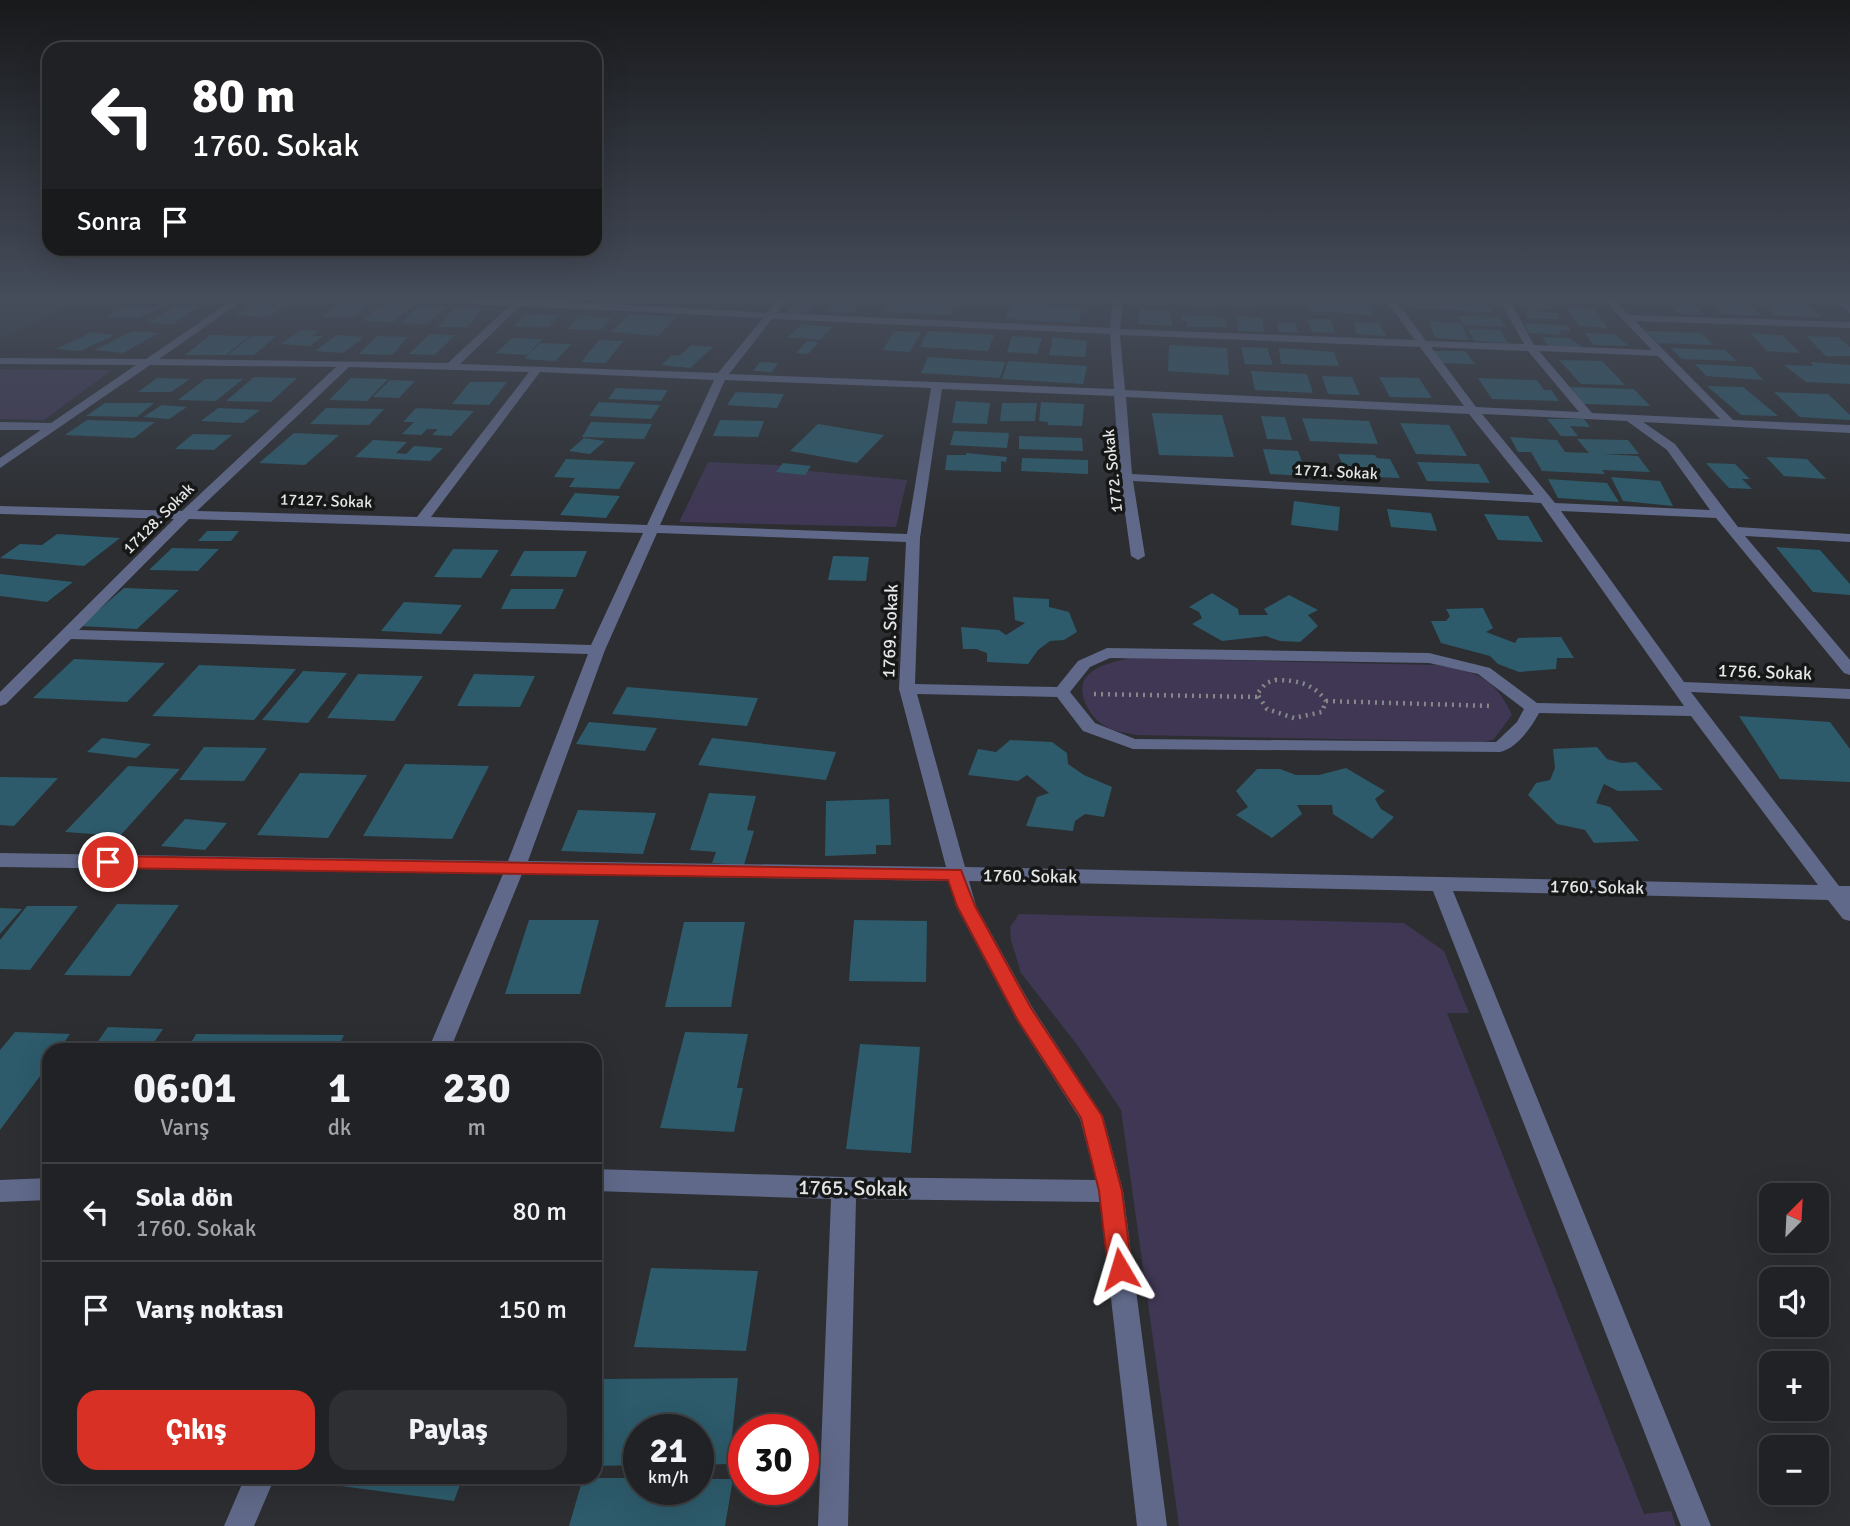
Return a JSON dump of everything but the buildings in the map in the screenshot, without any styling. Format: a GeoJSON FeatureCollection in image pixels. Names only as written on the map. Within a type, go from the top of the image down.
{"type":"FeatureCollection","features":[{"type":"Feature","properties":{"kind":"street"},"geometry":{"type":"LineString","coordinates":[[0,464],[134,370]]}},
{"type":"Feature","properties":{"kind":"street","name":"17128. Sokak"},"geometry":{"type":"LineString","coordinates":[[0,702],[186,514],[339,370]]}},
{"type":"Feature","properties":{"kind":"street"},"geometry":{"type":"LineString","coordinates":[[421,521],[536,370]]}},
{"type":"Feature","properties":{"kind":"street"},"geometry":{"type":"LineString","coordinates":[[565,370],[1587,414],[1850,429]]}},
{"type":"Feature","properties":{"kind":"street"},"geometry":{"type":"LineString","coordinates":[[442,1043],[515,869],[597,650],[721,377],[727,370]]}},
{"type":"Feature","properties":{"kind":"street","name":"1772. Sokak"},"geometry":{"type":"LineString","coordinates":[[1119,370],[1126,477],[1138,556]]}},
{"type":"Feature","properties":{"kind":"street"},"geometry":{"type":"LineString","coordinates":[[1442,370],[1548,503],[1696,712],[1841,893],[1850,914]]}},
{"type":"Feature","properties":{"kind":"street"},"geometry":{"type":"LineString","coordinates":[[1550,370],[1587,414]]}},
{"type":"Feature","properties":{"kind":"street"},"geometry":{"type":"LineString","coordinates":[[1677,370],[1731,424]]}},
{"type":"Feature","properties":{"kind":"street","name":"1769. Sokak"},"geometry":{"type":"LineString","coordinates":[[937,385],[913,538],[907,689],[955,874],[966,906],[1024,1013],[1091,1116],[1111,1191],[1152,1526]]}},
{"type":"Feature","properties":{"kind":"street"},"geometry":{"type":"LineString","coordinates":[[1628,417],[1671,447],[1720,514],[1737,531],[1850,670]]}},
{"type":"Feature","properties":{"kind":"street"},"geometry":{"type":"LineString","coordinates":[[0,426],[54,427]]}},
{"type":"Feature","properties":{"kind":"street","name":"1771. Sokak"},"geometry":{"type":"LineString","coordinates":[[1126,477],[1720,514]]}},
{"type":"Feature","properties":{"kind":"street","name":"17127. Sokak"},"geometry":{"type":"LineString","coordinates":[[0,510],[913,538]]}},
{"type":"Feature","properties":{"kind":"street"},"geometry":{"type":"LineString","coordinates":[[1737,531],[1850,538]]}},
{"type":"Feature","properties":{"kind":"street"},"geometry":{"type":"LineString","coordinates":[[67,634],[597,650]]}},
{"type":"Feature","properties":{"kind":"street"},"geometry":{"type":"LineString","coordinates":[[1062,692],[1084,664],[1107,653],[1429,658],[1484,671],[1532,708],[1696,712]]}},
{"type":"Feature","properties":{"kind":"street","name":"1756. Sokak"},"geometry":{"type":"LineString","coordinates":[[1678,687],[1850,694]]}},
{"type":"Feature","properties":{"kind":"street"},"geometry":{"type":"LineString","coordinates":[[907,689],[1062,692]]}},
{"type":"Feature","properties":{"kind":"street"},"geometry":{"type":"LineString","coordinates":[[1062,692],[1089,727],[1133,744],[1500,747],[1524,725],[1532,708]]}},
{"type":"Feature","properties":{"kind":"street","name":"1760. Sokak"},"geometry":{"type":"LineString","coordinates":[[0,860],[955,874],[1841,893]]}},
{"type":"Feature","properties":{"kind":"street"},"geometry":{"type":"LineString","coordinates":[[1440,884],[1696,1526]]}},
{"type":"Feature","properties":{"kind":"street","name":"1765. Sokak"},"geometry":{"type":"LineString","coordinates":[[602,1180],[844,1188],[1111,1191]]}},
{"type":"Feature","properties":{"kind":"street"},"geometry":{"type":"LineString","coordinates":[[833,1526],[844,1188]]}},
{"type":"Feature","properties":{"kind":"street"},"geometry":{"type":"LineString","coordinates":[[0,1191],[42,1189]]}},
{"type":"Feature","properties":{"kind":"street"},"geometry":{"type":"LineString","coordinates":[[239,1526],[257,1484]]}},
{"type":"Feature","properties":{"kind":"path"},"geometry":{"type":"LineString","coordinates":[[1326,701],[1322,712],[1316,716],[1296,719],[1264,708],[1258,697],[1260,688],[1266,683],[1285,680],[1297,681],[1315,688],[1326,701],[1532,708]]}},
{"type":"Feature","properties":{"kind":"path"},"geometry":{"type":"LineString","coordinates":[[1062,692],[1258,697]]}},
{"type":"Feature","properties":{"kind":"shaded area"},"geometry":{"type":"Polygon","coordinates":[[[0,370],[112,370],[44,420],[0,419],[0,370]]]}},
{"type":"Feature","properties":{"kind":"shaded area"},"geometry":{"type":"Polygon","coordinates":[[[708,462],[795,466],[799,470],[907,480],[896,527],[679,522],[708,462]]]}},
{"type":"Feature","properties":{"kind":"shaded area"},"geometry":{"type":"Polygon","coordinates":[[[1129,658],[1435,665],[1462,670],[1482,678],[1498,692],[1512,715],[1494,739],[1485,742],[1137,735],[1113,730],[1099,722],[1085,703],[1082,688],[1092,671],[1129,658]]]}},
{"type":"Feature","properties":{"kind":"shaded area"},"geometry":{"type":"Polygon","coordinates":[[[1019,914],[1404,923],[1444,951],[1469,1013],[1447,1013],[1644,1514],[1671,1511],[1676,1526],[1179,1526],[1121,1110],[1078,1046],[1021,973],[1010,927],[1019,914]]]}},
{"type":"Feature","properties":{"kind":"route"},"geometry":{"type":"LineString","coordinates":[[108,862],[955,874],[966,906],[1024,1013],[1091,1116],[1111,1191],[1120,1269]]}}]}
